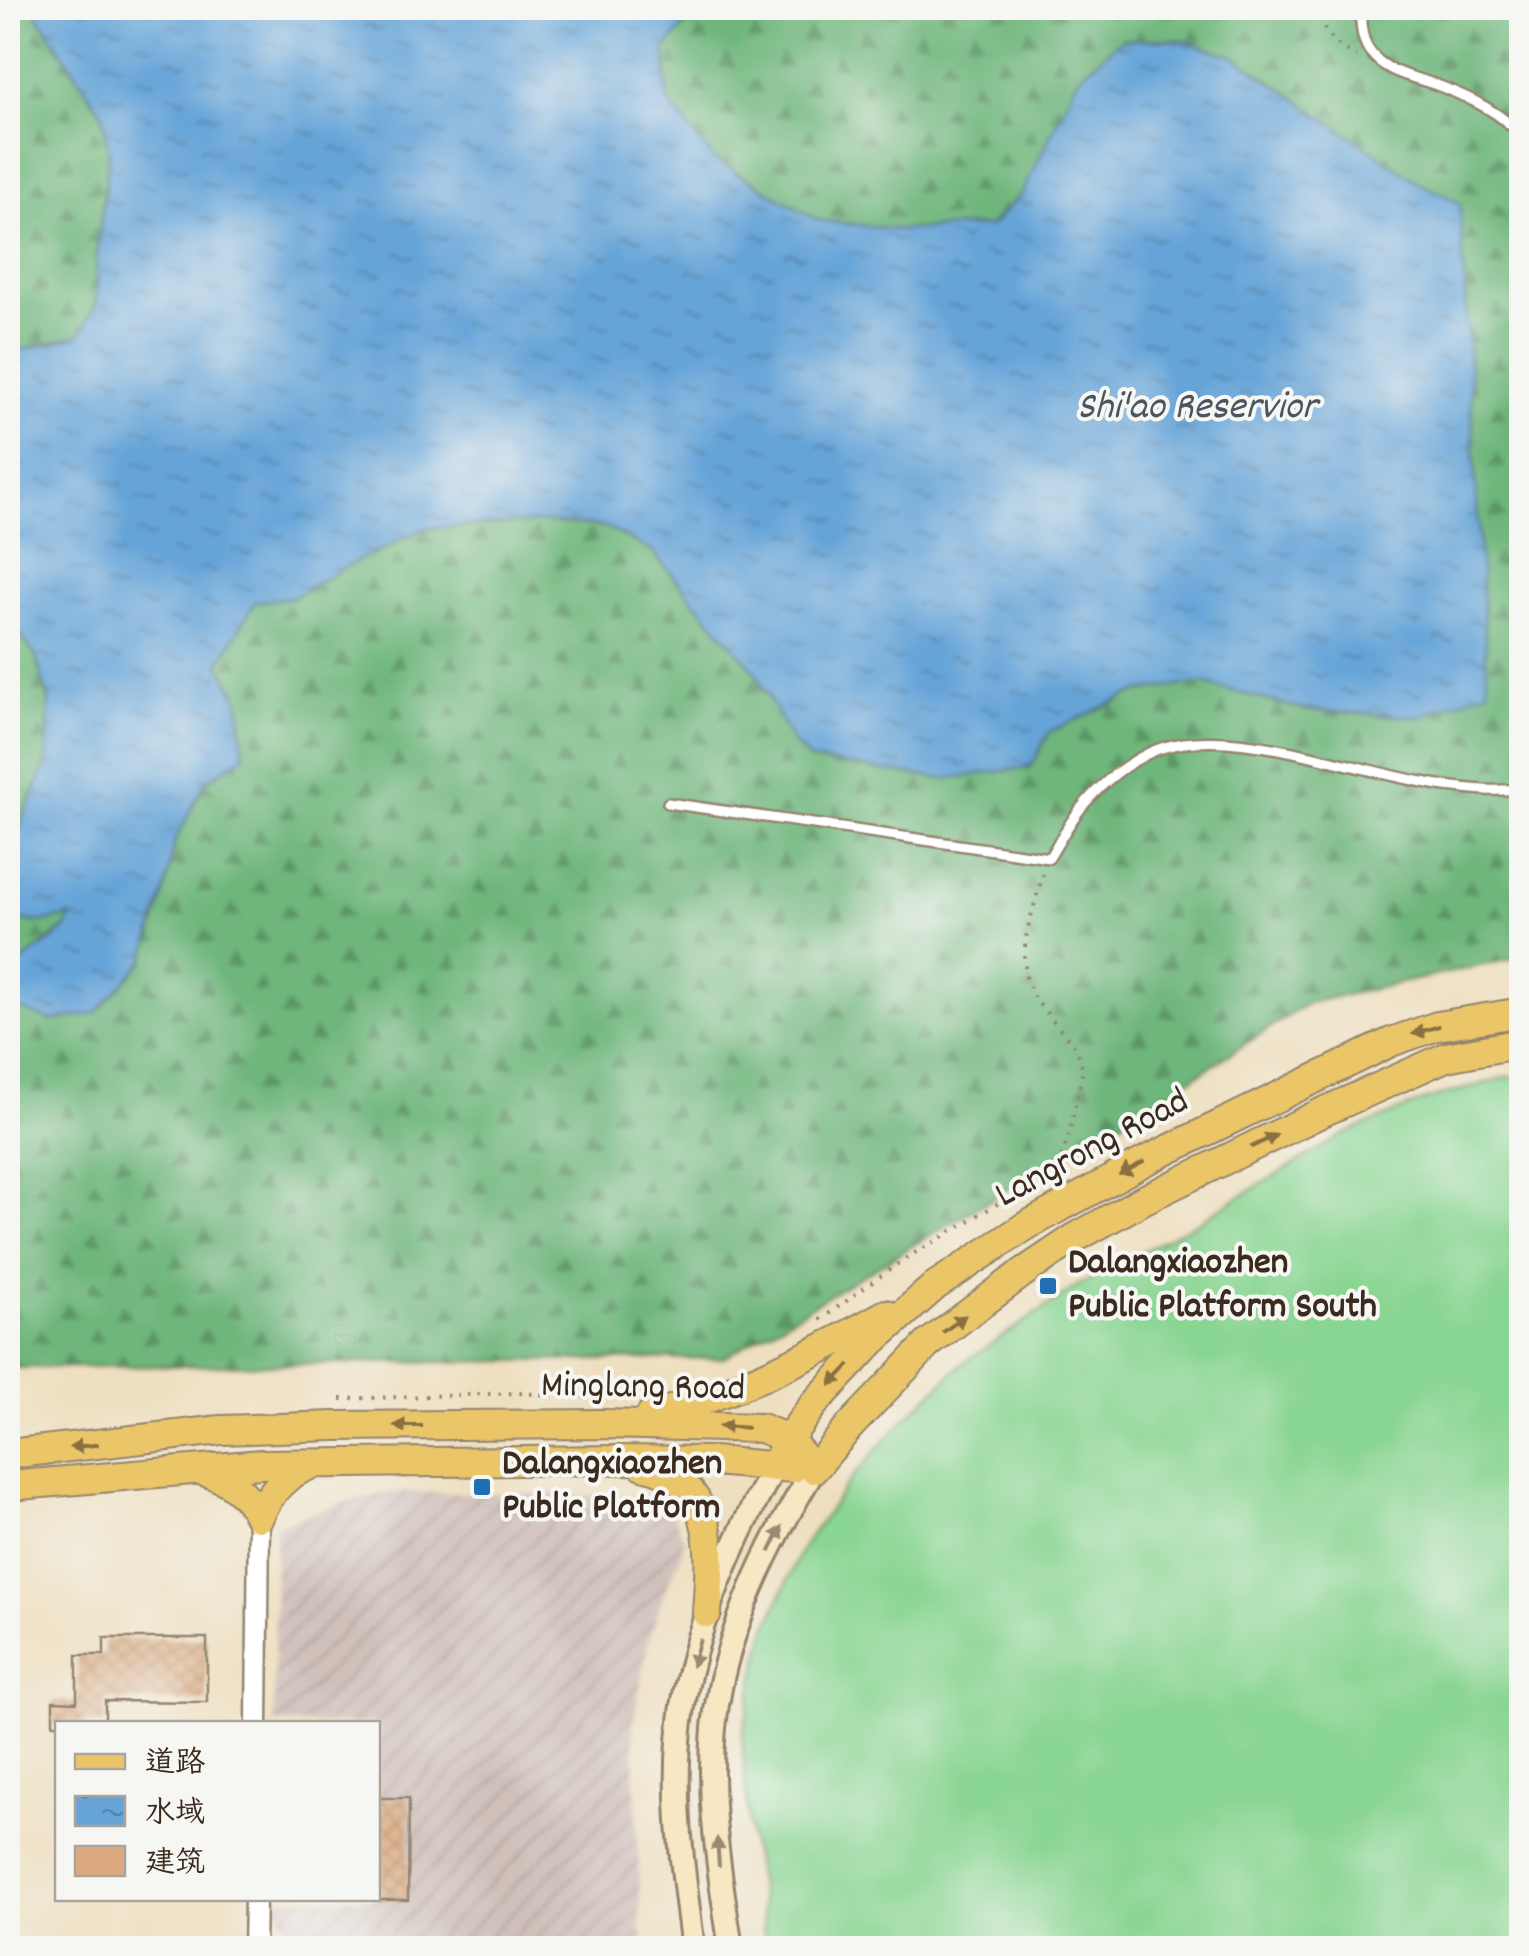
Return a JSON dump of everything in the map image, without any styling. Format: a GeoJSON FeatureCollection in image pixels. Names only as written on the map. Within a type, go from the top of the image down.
{"type":"FeatureCollection","features":[{"type":"Feature","properties":{"kind":"main road","name":"Langrong Road"},"geometry":{"type":"LineString","coordinates":[[774,1467],[788,1438],[828,1387],[873,1341],[935,1286],[1010,1236],[1147,1160],[1365,1054],[1438,1026],[1522,1012]]}},
{"type":"Feature","properties":{"kind":"main road","name":"Langrong Road"},"geometry":{"type":"LineString","coordinates":[[814,1469],[928,1344],[1073,1239],[1160,1192],[1432,1063],[1522,1042]]}},
{"type":"Feature","properties":{"kind":"main road"},"geometry":{"type":"LineString","coordinates":[[604,1424],[664,1413],[761,1378],[840,1340],[935,1286]]}},
{"type":"Feature","properties":{"kind":"main road","name":"Minglang Road"},"geometry":{"type":"LineString","coordinates":[[8,1454],[221,1430],[335,1426],[728,1426],[761,1428],[788,1438],[814,1469]]}},
{"type":"Feature","properties":{"kind":"main road"},"geometry":{"type":"LineString","coordinates":[[617,1460],[657,1468],[690,1492],[702,1513],[708,1538],[707,1613]]}},
{"type":"Feature","properties":{"kind":"main road","name":"Minglang Road"},"geometry":{"type":"LineString","coordinates":[[8,1486],[261,1464],[617,1460],[713,1461],[814,1469]]}},
{"type":"Feature","properties":{"kind":"main road"},"geometry":{"type":"LineString","coordinates":[[259,1517],[284,1478],[316,1463]]}},
{"type":"Feature","properties":{"kind":"main road"},"geometry":{"type":"LineString","coordinates":[[692,1948],[678,1822],[679,1740],[690,1672],[707,1613],[743,1523],[774,1467]]}},
{"type":"Feature","properties":{"kind":"main road"},"geometry":{"type":"LineString","coordinates":[[198,1469],[230,1483],[254,1504],[259,1517]]}},
{"type":"Feature","properties":{"kind":"main road"},"geometry":{"type":"LineString","coordinates":[[732,1948],[713,1794],[714,1733],[720,1688],[749,1597],[814,1469]]}},
{"type":"Feature","properties":{"kind":"street"},"geometry":{"type":"LineString","coordinates":[[257,1721],[259,1517]]}},
{"type":"Feature","properties":{"kind":"street"},"geometry":{"type":"LineString","coordinates":[[254,1948],[255,1901]]}},
{"type":"Feature","properties":{"kind":"lane"},"geometry":{"type":"LineString","coordinates":[[1360,8],[1364,42],[1382,64],[1440,86],[1501,116],[1522,137]]}},
{"type":"Feature","properties":{"kind":"lane"},"geometry":{"type":"LineString","coordinates":[[668,803],[1049,858],[1088,798],[1125,767],[1149,752],[1201,741],[1274,748],[1417,782],[1483,790],[1522,788]]}},
{"type":"Feature","properties":{"kind":"path"},"geometry":{"type":"LineString","coordinates":[[1318,8],[1321,24],[1338,46],[1359,58],[1382,64]]}},
{"type":"Feature","properties":{"kind":"path"},"geometry":{"type":"LineString","coordinates":[[819,1320],[903,1260],[1058,1168],[1083,1070],[1077,1049],[1034,998],[1026,977],[1027,931],[1049,858]]}},
{"type":"Feature","properties":{"kind":"shaded area"},"geometry":{"type":"Polygon","coordinates":[[[390,1492],[638,1496],[667,1505],[684,1540],[648,1643],[633,1723],[641,1931],[647,1948],[279,1948],[285,1924],[274,1901],[380,1901],[380,1721],[274,1721],[275,1526],[345,1502],[390,1492]]]}},
{"type":"Feature","properties":{"kind":"green space"},"geometry":{"type":"Polygon","coordinates":[[[8,8],[33,8],[103,115],[109,153],[97,254],[96,306],[78,336],[8,353],[8,8]]]}},
{"type":"Feature","properties":{"kind":"green space"},"geometry":{"type":"Polygon","coordinates":[[[699,8],[1521,8],[1521,957],[1308,1003],[1162,1098],[723,1358],[8,1368],[8,920],[44,922],[71,914],[66,927],[14,968],[144,961],[175,840],[206,781],[244,756],[239,699],[219,664],[255,601],[292,597],[425,528],[548,522],[606,527],[653,552],[754,670],[794,744],[1049,732],[1139,691],[1202,683],[1306,710],[1459,203],[1421,184],[1235,57],[1181,40],[1122,39],[1079,76],[1022,193],[990,226],[899,230],[817,220],[714,159],[668,101],[665,49],[699,8]]]}},
{"type":"Feature","properties":{"kind":"green space"},"geometry":{"type":"Polygon","coordinates":[[[8,619],[35,655],[49,699],[47,762],[8,854],[8,619]]]}},
{"type":"Feature","properties":{"kind":"green space"},"geometry":{"type":"Polygon","coordinates":[[[1507,1077],[1522,1077],[1521,1948],[765,1948],[742,1737],[765,1632],[802,1548],[854,1475],[962,1364],[1079,1285],[1196,1223],[1345,1134],[1426,1100],[1507,1077]]]}},
{"type":"Feature","properties":{"kind":"water","name":"Shi'ao Reservior"},"geometry":{"type":"Polygon","coordinates":[[[33,8],[699,8],[665,49],[668,101],[714,159],[817,220],[899,230],[990,226],[1022,193],[1079,76],[1122,39],[1181,40],[1235,57],[1421,184],[1460,203],[1488,690],[1420,717],[1306,710],[1202,683],[1139,691],[1049,732],[1031,767],[943,779],[810,760],[794,744],[754,670],[653,552],[606,527],[548,522],[425,528],[292,597],[255,602],[219,664],[239,699],[244,756],[206,781],[175,840],[144,961],[96,1013],[52,1021],[13,1007],[14,968],[66,928],[70,916],[44,922],[8,920],[8,854],[47,762],[49,699],[35,655],[8,619],[8,353],[78,336],[96,306],[97,254],[109,153],[103,115],[33,8]]]}},
{"type":"Feature","properties":{"kind":"building"},"geometry":{"type":"Polygon","coordinates":[[[104,1638],[207,1638],[207,1702],[105,1701],[105,1721],[53,1724],[53,1701],[77,1702],[77,1655],[104,1655],[104,1638]]]}},
{"type":"Feature","properties":{"kind":"building"},"geometry":{"type":"Polygon","coordinates":[[[380,1798],[409,1798],[408,1900],[380,1900],[380,1798]]]}},
{"type":"Feature","properties":{"kind":"place","name":"Dalangxiaozhen Public Platform South"},"geometry":{"type":"Point","coordinates":[1048,1286]}},
{"type":"Feature","properties":{"kind":"place","name":"Dalangxiaozhen Public Platform"},"geometry":{"type":"Point","coordinates":[482,1487]}}]}
